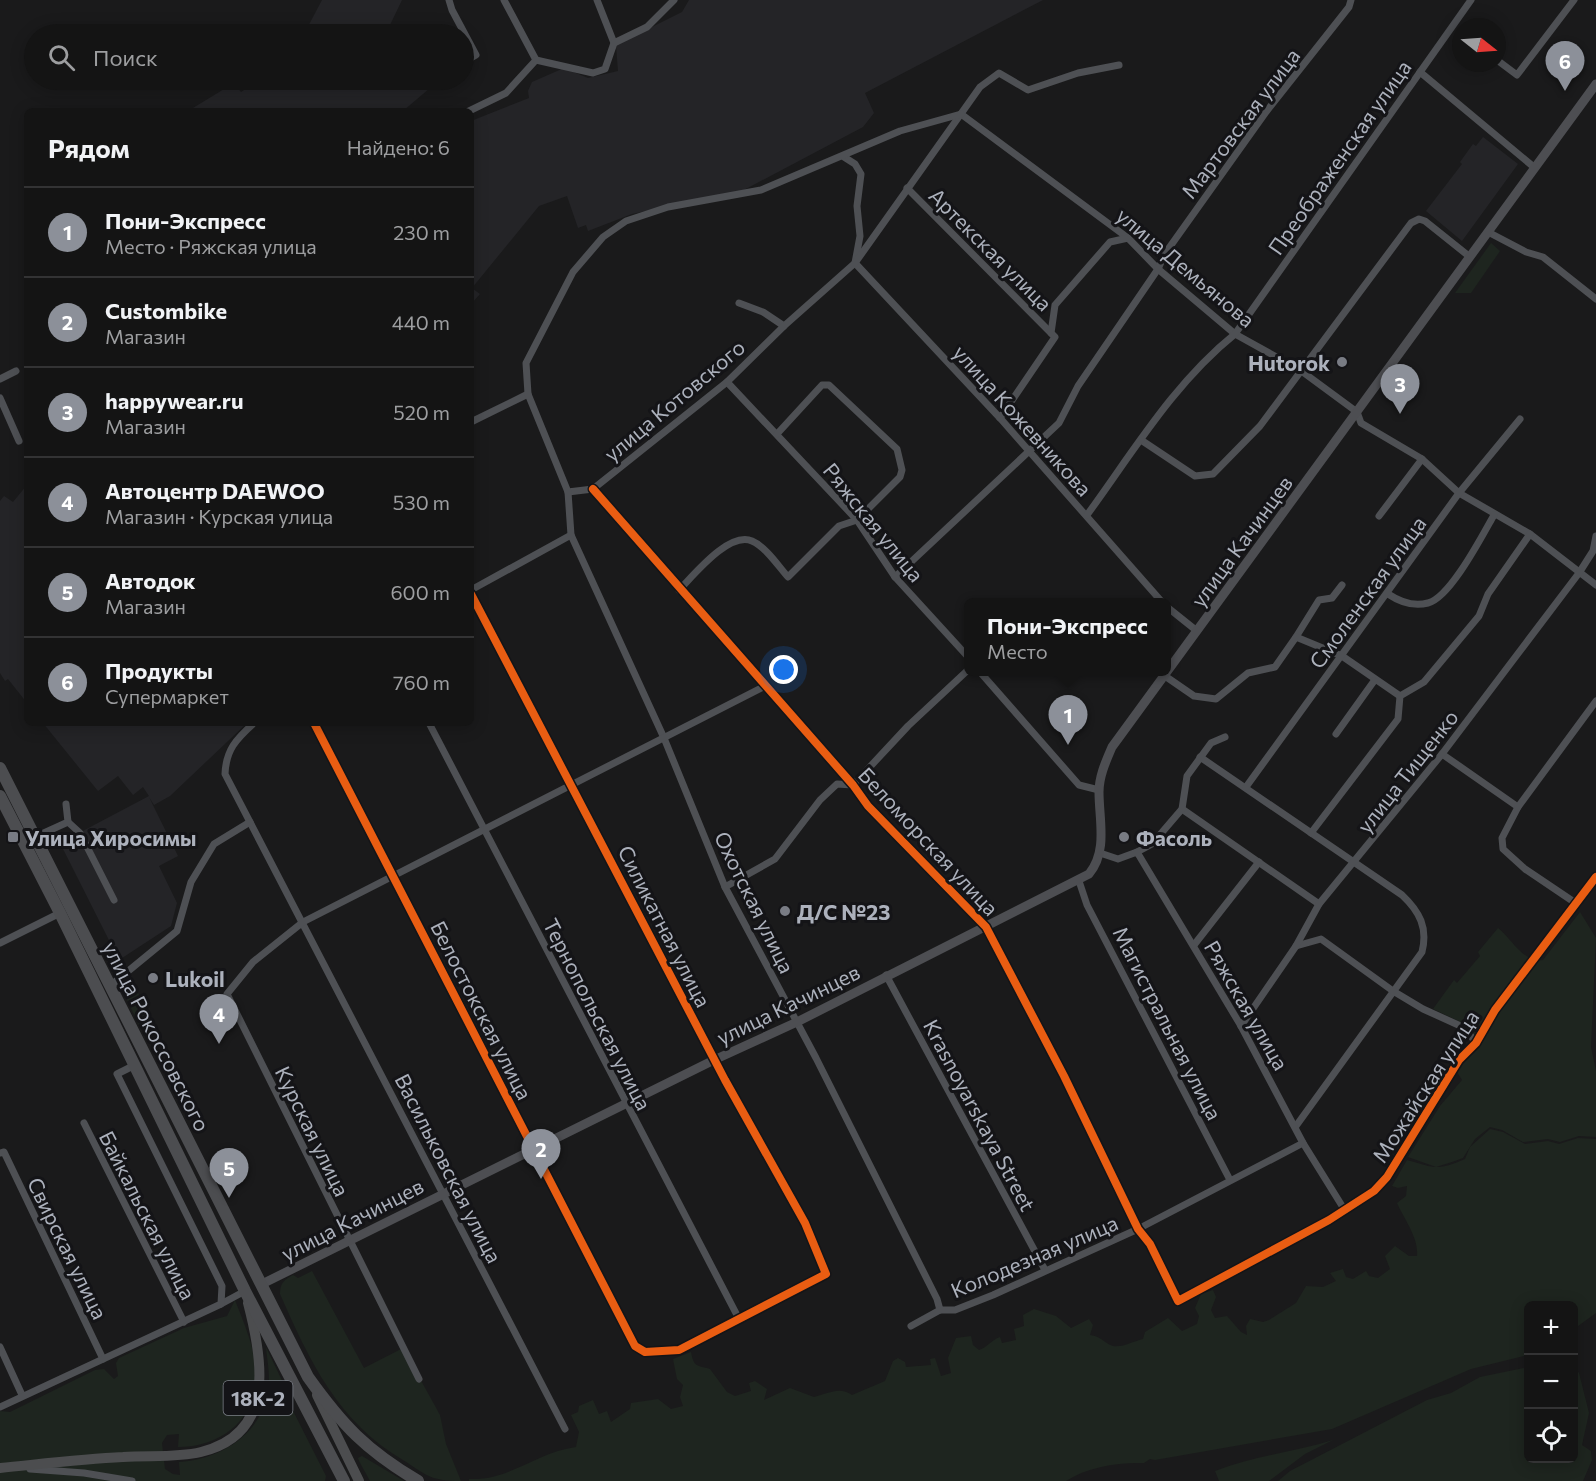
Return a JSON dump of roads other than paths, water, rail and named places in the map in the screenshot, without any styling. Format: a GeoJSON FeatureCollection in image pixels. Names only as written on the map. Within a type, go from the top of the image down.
{"type":"FeatureCollection","features":[{"type":"Feature","properties":{"kind":"highway","name":"улица Рокоссовского"},"geometry":{"type":"LineString","coordinates":[[0,768],[308,1377],[332,1410],[360,1442],[418,1481]]}},
{"type":"Feature","properties":{"kind":"highway","name":"улица Рокоссовского"},"geometry":{"type":"LineString","coordinates":[[0,796],[60,913],[245,1291],[344,1481]]}},
{"type":"Feature","properties":{"kind":"main road","name":"улица Качинцев"},"geometry":{"type":"LineString","coordinates":[[1171,668],[1596,84]]}},
{"type":"Feature","properties":{"kind":"main road","name":"улица Качинцев"},"geometry":{"type":"LineString","coordinates":[[262,1284],[1079,881],[1097,864],[1100,853],[1099,790],[1103,766],[1112,747],[1165,676]]}},
{"type":"Feature","properties":{"kind":"main road","name":"18К-2"},"geometry":{"type":"LineString","coordinates":[[0,1468],[112,1457],[200,1453],[217,1446],[239,1432],[254,1411],[260,1389],[260,1363],[245,1291]]}},
{"type":"Feature","properties":{"kind":"main road"},"geometry":{"type":"LineString","coordinates":[[308,1377],[359,1481]]}},
{"type":"Feature","properties":{"kind":"street"},"geometry":{"type":"LineString","coordinates":[[449,0],[459,24]]}},
{"type":"Feature","properties":{"kind":"street"},"geometry":{"type":"LineString","coordinates":[[504,0],[536,60],[594,73],[604,69],[614,43],[597,0]]}},
{"type":"Feature","properties":{"kind":"street"},"geometry":{"type":"LineString","coordinates":[[614,43],[647,27],[674,0]]}},
{"type":"Feature","properties":{"kind":"street","name":"Мартовская улица"},"geometry":{"type":"LineString","coordinates":[[895,577],[1059,423],[1078,386],[1158,269],[1164,255],[1226,167],[1349,7],[1351,0]]}},
{"type":"Feature","properties":{"kind":"street","name":"Преображенская улица"},"geometry":{"type":"LineString","coordinates":[[1235,334],[1471,0]]}},
{"type":"Feature","properties":{"kind":"street"},"geometry":{"type":"LineString","coordinates":[[1506,67],[1517,75],[1574,0]]}},
{"type":"Feature","properties":{"kind":"street"},"geometry":{"type":"LineString","coordinates":[[474,109],[506,93],[536,60]]}},
{"type":"Feature","properties":{"kind":"street","name":"улица Котовского"},"geometry":{"type":"LineString","coordinates":[[592,489],[727,382],[784,326],[855,263],[906,188],[980,87],[999,73],[1028,90],[1078,73],[1119,65]]}},
{"type":"Feature","properties":{"kind":"street"},"geometry":{"type":"LineString","coordinates":[[1420,72],[1535,168]]}},
{"type":"Feature","properties":{"kind":"street"},"geometry":{"type":"LineString","coordinates":[[474,590],[572,535],[568,492],[528,394],[526,363],[573,272],[603,237],[626,221],[668,207],[761,190],[844,157],[900,131],[961,114]]}},
{"type":"Feature","properties":{"kind":"street","name":"улица Демьянова"},"geometry":{"type":"LineString","coordinates":[[961,114],[1128,238],[1158,269],[1235,334],[1300,370],[1357,412],[1361,423],[1422,459],[1459,492],[1494,515],[1530,534],[1596,585]]}},
{"type":"Feature","properties":{"kind":"street"},"geometry":{"type":"LineString","coordinates":[[844,157],[855,164],[861,174],[857,206],[860,236],[855,263]]}},
{"type":"Feature","properties":{"kind":"street","name":"Артекская улица"},"geometry":{"type":"LineString","coordinates":[[906,188],[1051,333]]}},
{"type":"Feature","properties":{"kind":"street"},"geometry":{"type":"LineString","coordinates":[[1141,440],[1196,476],[1213,474],[1260,426],[1411,222],[1419,219],[1425,221],[1470,257]]}},
{"type":"Feature","properties":{"kind":"street"},"geometry":{"type":"LineString","coordinates":[[1488,232],[1526,252],[1543,257],[1596,299]]}},
{"type":"Feature","properties":{"kind":"street"},"geometry":{"type":"LineString","coordinates":[[1000,418],[1055,337],[1051,333],[1055,305],[1110,242],[1128,238]]}},
{"type":"Feature","properties":{"kind":"street","name":"улица Кожевникова"},"geometry":{"type":"LineString","coordinates":[[855,263],[1088,515],[1132,571],[1157,598]]}},
{"type":"Feature","properties":{"kind":"street"},"geometry":{"type":"LineString","coordinates":[[739,303],[763,312],[784,326]]}},
{"type":"Feature","properties":{"kind":"street"},"geometry":{"type":"LineString","coordinates":[[1088,515],[1182,382],[1212,352],[1235,334]]}},
{"type":"Feature","properties":{"kind":"street"},"geometry":{"type":"LineString","coordinates":[[0,379],[16,371]]}},
{"type":"Feature","properties":{"kind":"street","name":"Ряжская улица"},"geometry":{"type":"LineString","coordinates":[[727,382],[857,520],[895,577],[964,653]]}},
{"type":"Feature","properties":{"kind":"street"},"geometry":{"type":"LineString","coordinates":[[679,590],[724,547],[736,539],[753,541],[788,577],[839,526],[857,520],[900,477],[902,470],[897,449],[829,385],[822,385],[777,434]]}},
{"type":"Feature","properties":{"kind":"street"},"geometry":{"type":"LineString","coordinates":[[474,421],[528,394]]}},
{"type":"Feature","properties":{"kind":"street"},"geometry":{"type":"LineString","coordinates":[[0,398],[19,441]]}},
{"type":"Feature","properties":{"kind":"street","name":"Смоленская улица"},"geometry":{"type":"LineString","coordinates":[[1246,787],[1388,594],[1459,492],[1520,419]]}},
{"type":"Feature","properties":{"kind":"street"},"geometry":{"type":"LineString","coordinates":[[1379,516],[1422,459]]}},
{"type":"Feature","properties":{"kind":"street"},"geometry":{"type":"LineString","coordinates":[[568,492],[592,489]]}},
{"type":"Feature","properties":{"kind":"street","name":"Беломорская улица"},"geometry":{"type":"LineString","coordinates":[[592,489],[853,785],[868,806],[986,927],[1064,1076],[1138,1229],[1150,1244],[1178,1301]]}},
{"type":"Feature","properties":{"kind":"street"},"geometry":{"type":"LineString","coordinates":[[1388,594],[1399,601],[1412,604],[1428,603],[1438,599],[1461,568],[1494,515]]}},
{"type":"Feature","properties":{"kind":"street"},"geometry":{"type":"LineString","coordinates":[[1400,696],[1424,682],[1479,616],[1488,594],[1530,534]]}},
{"type":"Feature","properties":{"kind":"street","name":"Охотская улица"},"geometry":{"type":"LineString","coordinates":[[572,535],[664,738],[725,887],[797,1022],[938,1299],[940,1310]]}},
{"type":"Feature","properties":{"kind":"street","name":"улица Тищенко"},"geometry":{"type":"LineString","coordinates":[[1241,1026],[1296,946],[1319,904],[1442,754],[1579,573],[1593,551],[1596,536]]}},
{"type":"Feature","properties":{"kind":"street"},"geometry":{"type":"LineString","coordinates":[[1165,676],[1194,696],[1216,699],[1248,673],[1275,667],[1319,600],[1332,598],[1342,585]]}},
{"type":"Feature","properties":{"kind":"street","name":"Силикатная улица"},"geometry":{"type":"LineString","coordinates":[[474,598],[714,1060],[805,1223],[826,1274],[739,1319]]}},
{"type":"Feature","properties":{"kind":"street"},"geometry":{"type":"LineString","coordinates":[[1171,610],[1197,631]]}},
{"type":"Feature","properties":{"kind":"street"},"geometry":{"type":"LineString","coordinates":[[1296,638],[1342,656],[1374,681],[1400,696]]}},
{"type":"Feature","properties":{"kind":"street"},"geometry":{"type":"LineString","coordinates":[[725,887],[775,859],[820,800],[837,784],[853,785],[908,726],[964,674]]}},
{"type":"Feature","properties":{"kind":"street"},"geometry":{"type":"LineString","coordinates":[[983,676],[1079,786],[1099,790]]}},
{"type":"Feature","properties":{"kind":"street"},"geometry":{"type":"LineString","coordinates":[[1336,734],[1374,681]]}},
{"type":"Feature","properties":{"kind":"street"},"geometry":{"type":"LineString","coordinates":[[251,726],[233,742],[226,758],[225,774],[303,921],[765,686]]}},
{"type":"Feature","properties":{"kind":"street"},"geometry":{"type":"LineString","coordinates":[[1311,832],[1398,719],[1400,696]]}},
{"type":"Feature","properties":{"kind":"street"},"geometry":{"type":"LineString","coordinates":[[1577,904],[1525,869],[1503,849],[1502,838],[1518,807],[1596,701]]}},
{"type":"Feature","properties":{"kind":"street","name":"Белостокская улица"},"geometry":{"type":"LineString","coordinates":[[317,726],[635,1346],[645,1352],[678,1350],[739,1319]]}},
{"type":"Feature","properties":{"kind":"street","name":"Тернопольская улица"},"geometry":{"type":"LineString","coordinates":[[431,726],[739,1319]]}},
{"type":"Feature","properties":{"kind":"street"},"geometry":{"type":"LineString","coordinates":[[1100,853],[1118,859],[1152,844],[1182,809],[1187,776],[1211,743],[1225,737]]}},
{"type":"Feature","properties":{"kind":"street"},"geometry":{"type":"LineString","coordinates":[[1442,754],[1518,807]]}},
{"type":"Feature","properties":{"kind":"street"},"geometry":{"type":"LineString","coordinates":[[1200,757],[1356,861],[1413,906],[1426,935],[1422,952],[1296,1125]]}},
{"type":"Feature","properties":{"kind":"street"},"geometry":{"type":"LineString","coordinates":[[66,804],[68,822],[80,833],[114,900]]}},
{"type":"Feature","properties":{"kind":"street"},"geometry":{"type":"LineString","coordinates":[[1182,809],[1319,904]]}},
{"type":"Feature","properties":{"kind":"street"},"geometry":{"type":"LineString","coordinates":[[35,837],[68,822]]}},
{"type":"Feature","properties":{"kind":"street"},"geometry":{"type":"LineString","coordinates":[[110,986],[177,931],[191,882],[214,844],[250,822]]}},
{"type":"Feature","properties":{"kind":"street","name":"Ряжская улица"},"geometry":{"type":"LineString","coordinates":[[1137,852],[1241,1026],[1296,1125],[1303,1143],[1344,1209]]}},
{"type":"Feature","properties":{"kind":"street"},"geometry":{"type":"LineString","coordinates":[[1194,945],[1259,862]]}},
{"type":"Feature","properties":{"kind":"street","name":"Можайская улица"},"geometry":{"type":"LineString","coordinates":[[1178,1301],[1329,1220],[1374,1191],[1386,1178],[1459,1060],[1476,1043],[1495,1010],[1596,877]]}},
{"type":"Feature","properties":{"kind":"street","name":"Магистральная улица"},"geometry":{"type":"LineString","coordinates":[[1079,881],[1088,905],[1230,1180]]}},
{"type":"Feature","properties":{"kind":"street"},"geometry":{"type":"LineString","coordinates":[[0,943],[60,913]]}},
{"type":"Feature","properties":{"kind":"street","name":"Курская улица"},"geometry":{"type":"LineString","coordinates":[[303,921],[253,962],[227,994],[419,1379]]}},
{"type":"Feature","properties":{"kind":"street","name":"Васильковская улица"},"geometry":{"type":"LineString","coordinates":[[303,921],[565,1429]]}},
{"type":"Feature","properties":{"kind":"street"},"geometry":{"type":"LineString","coordinates":[[1296,946],[1321,939],[1393,991],[1424,1009],[1466,1028],[1476,1043]]}},
{"type":"Feature","properties":{"kind":"street","name":"Krasnoyarskaya Street"},"geometry":{"type":"LineString","coordinates":[[886,975],[1045,1270]]}},
{"type":"Feature","properties":{"kind":"street"},"geometry":{"type":"LineString","coordinates":[[135,1065],[117,1074],[222,1286],[221,1304]]}},
{"type":"Feature","properties":{"kind":"street","name":"Байкальская улица"},"geometry":{"type":"LineString","coordinates":[[84,1123],[184,1322]]}},
{"type":"Feature","properties":{"kind":"street","name":"Колодезная улица"},"geometry":{"type":"LineString","coordinates":[[911,1326],[940,1310],[955,1310],[1138,1229],[1303,1143]]}},
{"type":"Feature","properties":{"kind":"street","name":"Свирская улица"},"geometry":{"type":"LineString","coordinates":[[2,1153],[103,1359]]}},
{"type":"Feature","properties":{"kind":"street"},"geometry":{"type":"LineString","coordinates":[[0,1407],[184,1322],[245,1291]]}},
{"type":"Feature","properties":{"kind":"street"},"geometry":{"type":"LineString","coordinates":[[0,1347],[22,1395]]}},
{"type":"Feature","properties":{"kind":"street"},"geometry":{"type":"LineString","coordinates":[[0,1468],[84,1473],[132,1481]]}},
{"type":"Feature","properties":{"kind":"place","name":"Продукты"},"geometry":{"type":"Point","coordinates":[1565,91]}},
{"type":"Feature","properties":{"kind":"place","name":"Hutorok"},"geometry":{"type":"Point","coordinates":[1342,362]}},
{"type":"Feature","properties":{"kind":"place","name":"happywear.ru"},"geometry":{"type":"Point","coordinates":[1400,414]}},
{"type":"Feature","properties":{"kind":"place","name":"Пони-Экспресс"},"geometry":{"type":"Point","coordinates":[1068,745]}},
{"type":"Feature","properties":{"kind":"place","name":"Улица Хиросимы"},"geometry":{"type":"Point","coordinates":[13,837]}},
{"type":"Feature","properties":{"kind":"place","name":"Фасоль"},"geometry":{"type":"Point","coordinates":[1124,837]}},
{"type":"Feature","properties":{"kind":"place","name":"Д/С №23"},"geometry":{"type":"Point","coordinates":[785,911]}},
{"type":"Feature","properties":{"kind":"place","name":"Lukoil"},"geometry":{"type":"Point","coordinates":[153,978]}},
{"type":"Feature","properties":{"kind":"place","name":"Автоцентр DAEWOO"},"geometry":{"type":"Point","coordinates":[219,1044]}},
{"type":"Feature","properties":{"kind":"place","name":"Custombike"},"geometry":{"type":"Point","coordinates":[541,1179]}},
{"type":"Feature","properties":{"kind":"place","name":"Автодок"},"geometry":{"type":"Point","coordinates":[229,1198]}}]}
